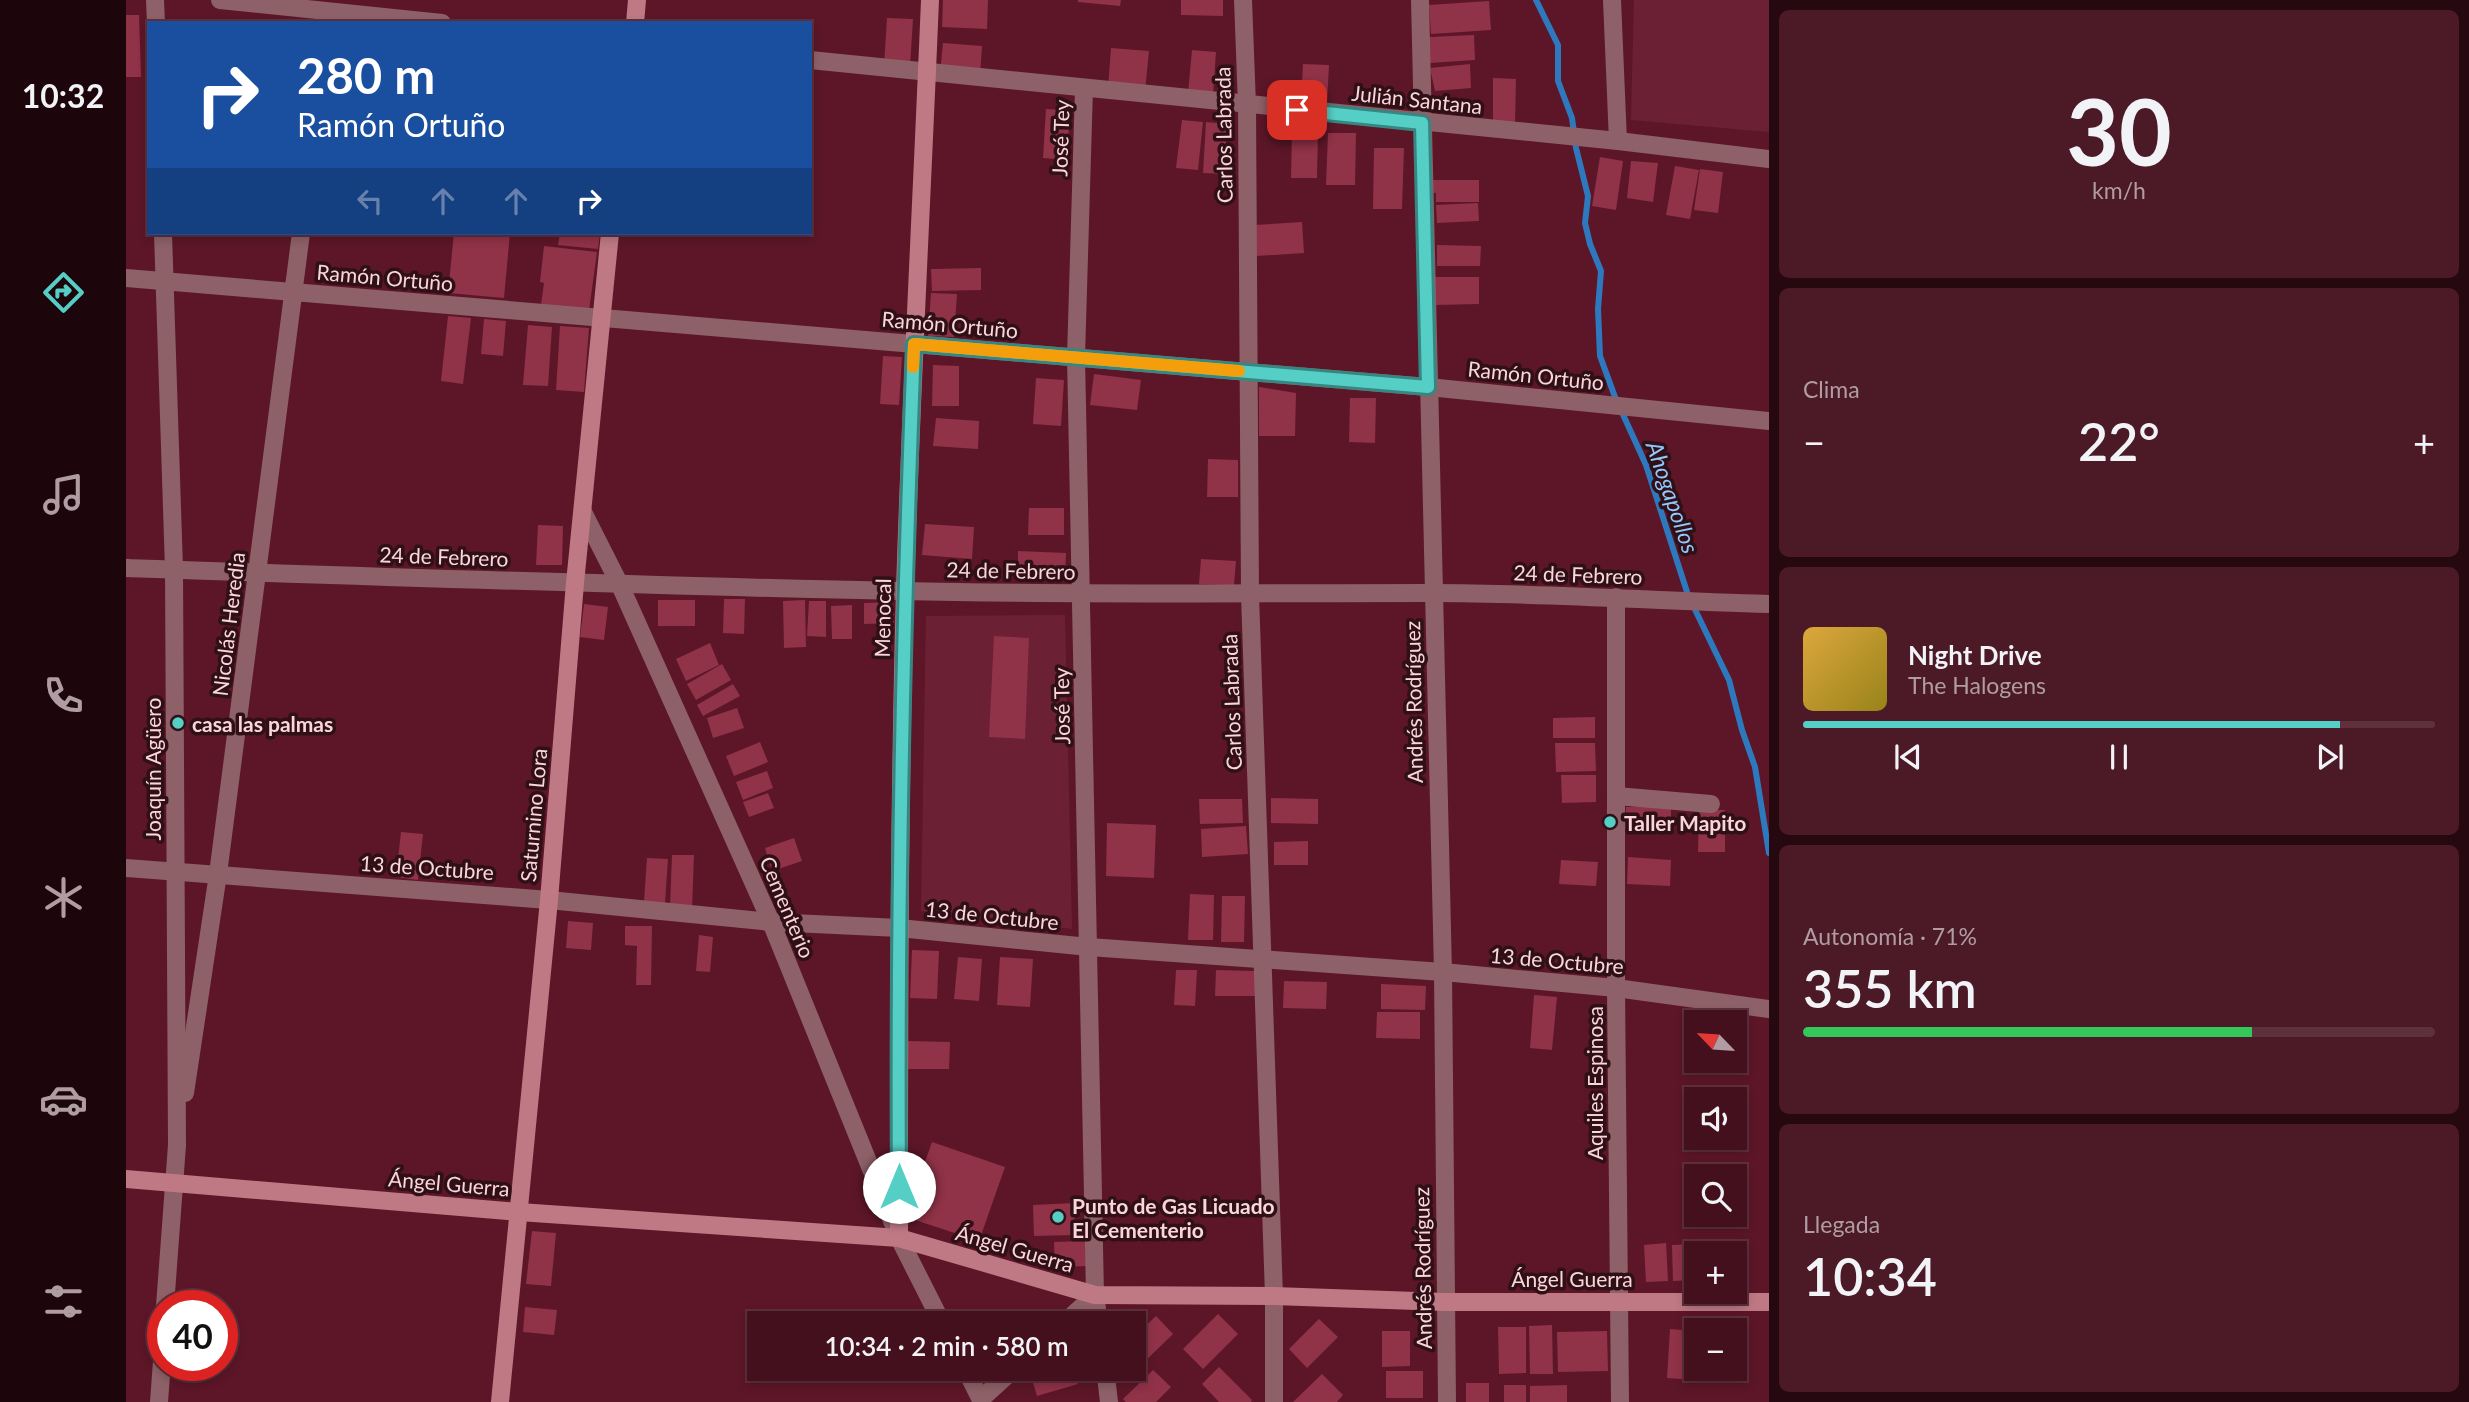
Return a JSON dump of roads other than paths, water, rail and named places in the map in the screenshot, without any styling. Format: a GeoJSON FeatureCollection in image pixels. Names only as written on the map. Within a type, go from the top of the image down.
{"type":"FeatureCollection","features":[{"type":"Feature","properties":{"kind":"street"},"geometry":{"type":"LineString","coordinates":[[155,0],[156,21]]}},
{"type":"Feature","properties":{"kind":"street"},"geometry":{"type":"LineString","coordinates":[[220,0],[424,21]]}},
{"type":"Feature","properties":{"kind":"street"},"geometry":{"type":"LineString","coordinates":[[635,21],[637,0]]}},
{"type":"Feature","properties":{"kind":"street","name":"Menocal"},"geometry":{"type":"LineString","coordinates":[[899,1238],[899,928],[905,592],[930,0]]}},
{"type":"Feature","properties":{"kind":"street","name":"Carlos Labrada"},"geometry":{"type":"LineString","coordinates":[[1243,0],[1247,105],[1250,594],[1274,1296],[1274,1402]]}},
{"type":"Feature","properties":{"kind":"street","name":"Andrés Rodríguez"},"geometry":{"type":"LineString","coordinates":[[1420,0],[1443,972],[1447,1402]]}},
{"type":"Feature","properties":{"kind":"street"},"geometry":{"type":"LineString","coordinates":[[1612,0],[1618,141]]}},
{"type":"Feature","properties":{"kind":"street","name":"Julián Santana"},"geometry":{"type":"LineString","coordinates":[[812,60],[1618,141],[1769,159]]}},
{"type":"Feature","properties":{"kind":"street","name":"José Tey"},"geometry":{"type":"LineString","coordinates":[[1084,88],[1076,357],[1097,1311]]}},
{"type":"Feature","properties":{"kind":"street","name":"Joaquín Agüero"},"geometry":{"type":"LineString","coordinates":[[163,235],[174,569],[177,1145],[166,1290]]}},
{"type":"Feature","properties":{"kind":"street","name":"Nicolás Heredia"},"geometry":{"type":"LineString","coordinates":[[177,1145],[218,874],[301,235]]}},
{"type":"Feature","properties":{"kind":"street","name":"Saturnino Lora"},"geometry":{"type":"LineString","coordinates":[[500,1402],[610,235]]}},
{"type":"Feature","properties":{"kind":"street","name":"Ramón Ortuño"},"geometry":{"type":"LineString","coordinates":[[126,278],[1428,387],[1769,421]]}},
{"type":"Feature","properties":{"kind":"street","name":"Cementerio"},"geometry":{"type":"LineString","coordinates":[[583,512],[620,585],[771,922],[899,1238],[936,1311]]}},
{"type":"Feature","properties":{"kind":"street","name":"24 de Febrero"},"geometry":{"type":"LineString","coordinates":[[126,568],[905,592],[1433,593],[1769,604]]}},
{"type":"Feature","properties":{"kind":"street","name":"Aquiles Espinosa"},"geometry":{"type":"LineString","coordinates":[[1616,597],[1620,1402]]}},
{"type":"Feature","properties":{"kind":"street"},"geometry":{"type":"LineString","coordinates":[[1616,796],[1711,804]]}},
{"type":"Feature","properties":{"kind":"street","name":"13 de Octubre"},"geometry":{"type":"LineString","coordinates":[[126,868],[549,900],[771,922],[899,928],[1263,961],[1443,972],[1616,988],[1769,1009]]}},
{"type":"Feature","properties":{"kind":"street","name":"Ángel Guerra"},"geometry":{"type":"LineString","coordinates":[[126,1179],[519,1212],[899,1238],[1095,1295],[1445,1301],[1769,1301]]}},
{"type":"Feature","properties":{"kind":"street"},"geometry":{"type":"LineString","coordinates":[[1077,1311],[1095,1295]]}},
{"type":"Feature","properties":{"kind":"street"},"geometry":{"type":"LineString","coordinates":[[159,1402],[161,1381]]}},
{"type":"Feature","properties":{"kind":"street"},"geometry":{"type":"LineString","coordinates":[[971,1381],[981,1401],[1002,1381]]}},
{"type":"Feature","properties":{"kind":"street"},"geometry":{"type":"LineString","coordinates":[[1107,1381],[1109,1402]]}},
{"type":"Feature","properties":{"kind":"waterway","name":"Ahogapollos"},"geometry":{"type":"LineString","coordinates":[[1536,0],[1558,45],[1558,81],[1572,118],[1576,148],[1588,196],[1585,223],[1601,271],[1598,309],[1600,356],[1615,397],[1646,465],[1688,595],[1729,680],[1755,767],[1769,853]]}},
{"type":"Feature","properties":{"kind":"place","name":"casa las palmas"},"geometry":{"type":"Point","coordinates":[178,723]}},
{"type":"Feature","properties":{"kind":"place","name":"Taller Mapito"},"geometry":{"type":"Point","coordinates":[1610,822]}},
{"type":"Feature","properties":{"kind":"place","name":"Punto de Gas Licuado El Cementerio"},"geometry":{"type":"Point","coordinates":[1058,1217]}}]}
